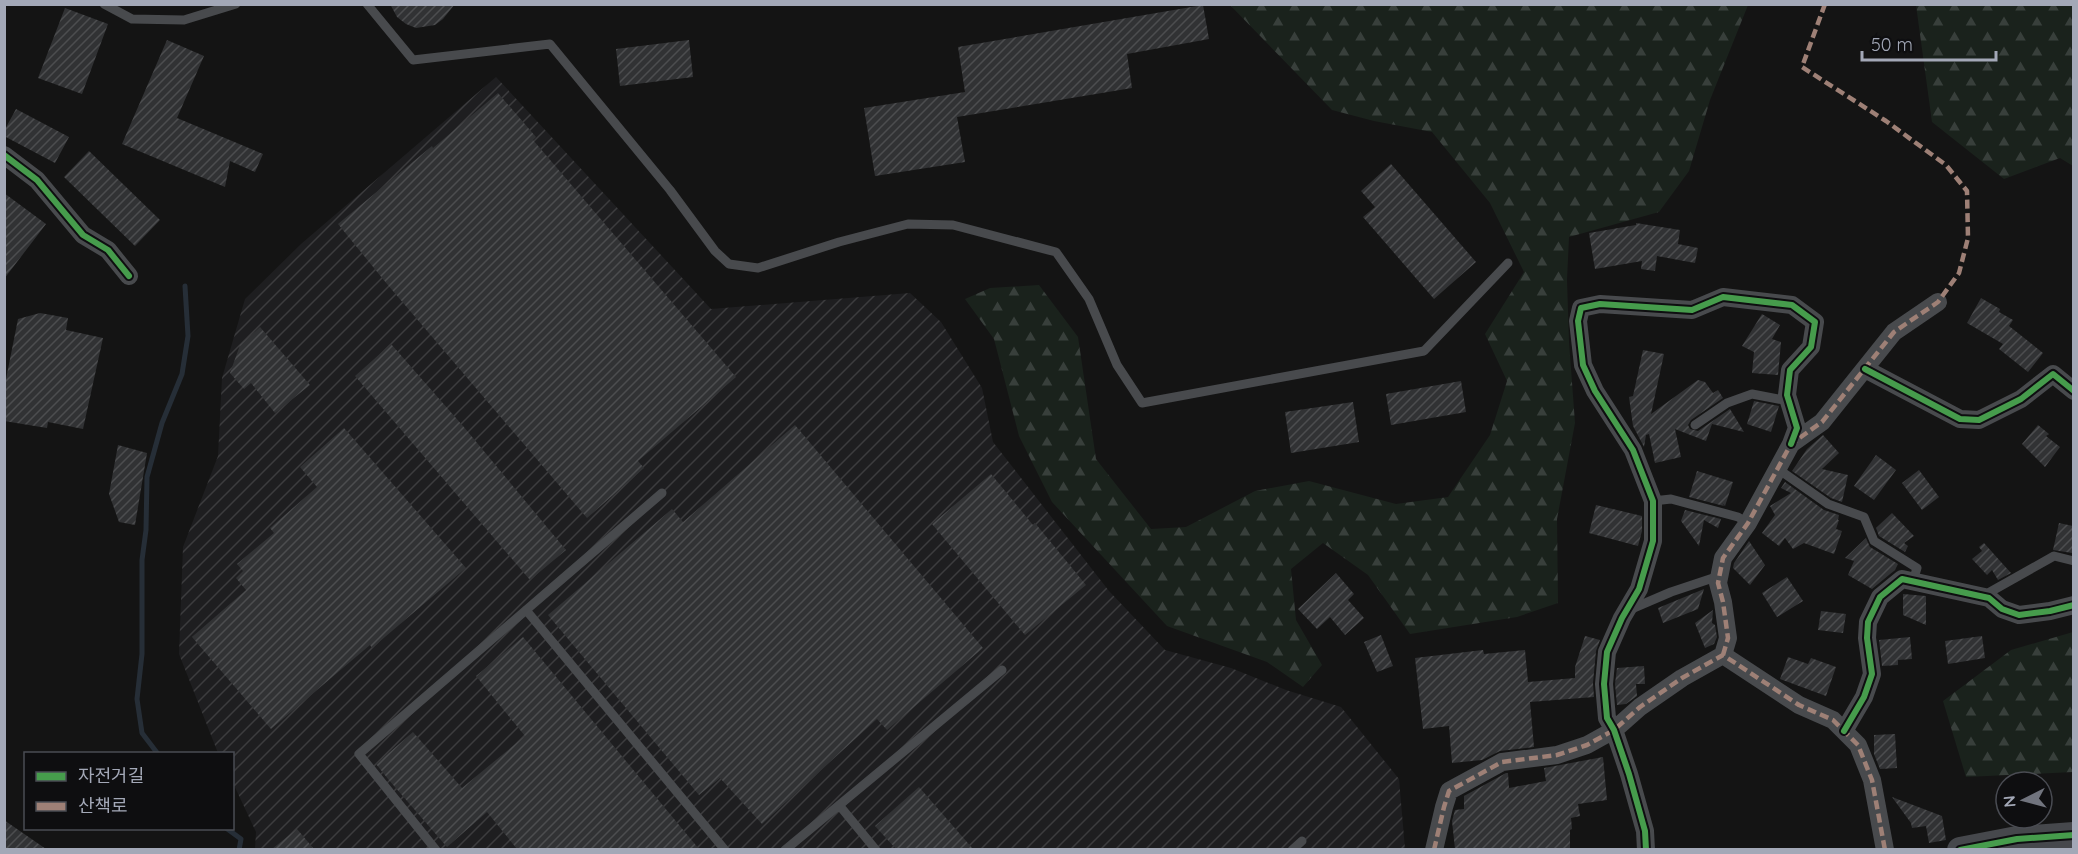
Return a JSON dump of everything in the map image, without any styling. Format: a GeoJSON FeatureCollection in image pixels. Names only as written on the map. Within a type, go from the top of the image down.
{"type":"FeatureCollection","features":[{"type":"Feature","properties":{"kind":"street"},"geometry":{"type":"LineString","coordinates":[[4,155],[37,180],[83,235],[108,250],[129,276]]}},
{"type":"Feature","properties":{"kind":"street"},"geometry":{"type":"LineString","coordinates":[[1434,849],[1449,791],[1502,762],[1557,755],[1587,745],[1614,730],[1640,707],[1682,678],[1723,655],[1728,638],[1718,584],[1723,558],[1748,523],[1791,444],[1797,428],[1787,395],[1790,370],[1811,347],[1815,322],[1792,304],[1723,297],[1692,310],[1600,304],[1581,308],[1578,321],[1583,365],[1595,391],[1633,450],[1653,501],[1653,541],[1639,589],[1607,651],[1604,684],[1607,718],[1614,730],[1645,831],[1646,849]]}},
{"type":"Feature","properties":{"kind":"street"},"geometry":{"type":"LineString","coordinates":[[1791,444],[1822,422],[1894,332],[1938,302]]}},
{"type":"Feature","properties":{"kind":"street"},"geometry":{"type":"LineString","coordinates":[[1865,369],[1960,419],[1979,420],[2021,399],[2053,374],[2073,391]]}},
{"type":"Feature","properties":{"kind":"street"},"geometry":{"type":"LineString","coordinates":[[1844,731],[1864,697],[1872,674],[1867,638],[1868,622],[1880,597],[1902,579],[1989,598],[2002,609],[2019,615],[2073,605]]}},
{"type":"Feature","properties":{"kind":"street"},"geometry":{"type":"LineString","coordinates":[[1723,655],[1799,705],[1833,720],[1858,745],[1872,780],[1885,849]]}},
{"type":"Feature","properties":{"kind":"street"},"geometry":{"type":"LineString","coordinates":[[1960,849],[2017,839],[2073,835]]}},
{"type":"Feature","properties":{"kind":"lane"},"geometry":{"type":"LineString","coordinates":[[104,4],[132,19],[184,20],[236,4]]}},
{"type":"Feature","properties":{"kind":"lane"},"geometry":{"type":"LineString","coordinates":[[367,4],[413,60],[550,44],[670,190],[715,251],[729,264],[758,268],[839,242],[908,224],[953,225],[1056,252],[1089,299],[1117,365],[1142,403],[1424,351],[1508,263]]}},
{"type":"Feature","properties":{"kind":"lane"},"geometry":{"type":"LineString","coordinates":[[1695,425],[1727,402],[1752,394],[1789,401]]}},
{"type":"Feature","properties":{"kind":"lane"},"geometry":{"type":"LineString","coordinates":[[1778,469],[1828,504],[1864,517],[1874,541],[1917,568],[1913,581]]}},
{"type":"Feature","properties":{"kind":"lane"},"geometry":{"type":"LineString","coordinates":[[436,849],[358,754],[662,493]]}},
{"type":"Feature","properties":{"kind":"lane"},"geometry":{"type":"LineString","coordinates":[[1653,501],[1671,499],[1738,517],[1748,523]]}},
{"type":"Feature","properties":{"kind":"lane"},"geometry":{"type":"LineString","coordinates":[[1989,598],[1990,592],[2054,556],[2073,561]]}},
{"type":"Feature","properties":{"kind":"lane"},"geometry":{"type":"LineString","coordinates":[[1626,611],[1671,592],[1719,576]]}},
{"type":"Feature","properties":{"kind":"lane"},"geometry":{"type":"LineString","coordinates":[[526,610],[725,849]]}},
{"type":"Feature","properties":{"kind":"lane"},"geometry":{"type":"LineString","coordinates":[[785,849],[1002,670]]}},
{"type":"Feature","properties":{"kind":"lane"},"geometry":{"type":"LineString","coordinates":[[839,805],[876,849]]}},
{"type":"Feature","properties":{"kind":"lane"},"geometry":{"type":"LineString","coordinates":[[1292,849],[1302,841]]}},
{"type":"Feature","properties":{"kind":"shaded area"},"geometry":{"type":"Polygon","coordinates":[[[496,77],[711,309],[910,293],[941,322],[982,388],[993,442],[1109,591],[1165,650],[1231,668],[1286,690],[1341,707],[1399,779],[1405,849],[255,849],[256,832],[234,785],[234,752],[218,752],[179,654],[183,547],[218,456],[222,378],[245,299],[301,244],[496,77]]]}},
{"type":"Feature","properties":{"kind":"green space"},"geometry":{"type":"Polygon","coordinates":[[[1230,5],[1748,5],[1710,100],[1689,171],[1659,212],[1569,237],[1567,280],[1569,342],[1575,423],[1557,519],[1558,603],[1517,617],[1410,634],[1368,575],[1323,543],[1291,569],[1296,620],[1322,665],[1303,687],[1267,662],[1167,626],[1052,502],[1019,436],[994,339],[965,299],[990,288],[1039,285],[1078,337],[1096,459],[1151,529],[1186,527],[1255,491],[1309,481],[1396,504],[1448,497],[1490,435],[1507,381],[1485,334],[1524,272],[1490,203],[1432,132],[1332,110],[1230,5]]]}},
{"type":"Feature","properties":{"kind":"green space"},"geometry":{"type":"Polygon","coordinates":[[[1916,5],[2073,5],[2073,166],[2060,158],[2004,179],[1932,122],[1916,5]]]}},
{"type":"Feature","properties":{"kind":"green space"},"geometry":{"type":"Polygon","coordinates":[[[2073,632],[2073,772],[1994,770],[1994,776],[1966,777],[1943,701],[2011,650],[2073,632]]]}},
{"type":"Feature","properties":{"kind":"building"},"geometry":{"type":"Polygon","coordinates":[[[390,4],[455,4],[435,25],[416,28],[397,17],[390,4]]]}},
{"type":"Feature","properties":{"kind":"building"},"geometry":{"type":"Polygon","coordinates":[[[1203,5],[1209,39],[1127,54],[1132,88],[957,117],[965,162],[875,176],[864,108],[965,92],[958,47],[1203,5]]]}},
{"type":"Feature","properties":{"kind":"building"},"geometry":{"type":"Polygon","coordinates":[[[65,8],[108,24],[82,94],[38,78],[65,8]]]}},
{"type":"Feature","properties":{"kind":"building"},"geometry":{"type":"Polygon","coordinates":[[[167,40],[204,56],[177,118],[263,154],[255,172],[230,161],[225,187],[122,144],[167,40]]]}},
{"type":"Feature","properties":{"kind":"building"},"geometry":{"type":"Polygon","coordinates":[[[689,40],[693,77],[620,86],[616,49],[689,40]]]}},
{"type":"Feature","properties":{"kind":"building"},"geometry":{"type":"Polygon","coordinates":[[[498,93],[536,137],[533,140],[736,377],[638,461],[644,468],[587,518],[338,224],[498,93]]]}},
{"type":"Feature","properties":{"kind":"building"},"geometry":{"type":"Polygon","coordinates":[[[16,109],[69,137],[55,163],[4,136],[4,131],[16,109]]]}},
{"type":"Feature","properties":{"kind":"building"},"geometry":{"type":"Polygon","coordinates":[[[89,151],[160,220],[135,246],[64,177],[89,151]]]}},
{"type":"Feature","properties":{"kind":"building"},"geometry":{"type":"Polygon","coordinates":[[[1391,164],[1476,262],[1434,299],[1363,217],[1375,207],[1361,191],[1391,164]]]}},
{"type":"Feature","properties":{"kind":"building"},"geometry":{"type":"Polygon","coordinates":[[[4,193],[46,224],[4,279],[4,193]]]}},
{"type":"Feature","properties":{"kind":"building"},"geometry":{"type":"Polygon","coordinates":[[[1636,223],[1680,230],[1678,244],[1698,248],[1695,263],[1657,256],[1655,271],[1641,269],[1642,261],[1595,269],[1589,233],[1636,225],[1636,223]]]}},
{"type":"Feature","properties":{"kind":"building"},"geometry":{"type":"Polygon","coordinates":[[[1981,298],[2013,320],[2009,326],[2043,353],[2028,372],[1999,349],[2003,344],[1967,323],[1981,298]]]}},
{"type":"Feature","properties":{"kind":"building"},"geometry":{"type":"Polygon","coordinates":[[[40,313],[68,318],[66,330],[103,338],[83,429],[48,422],[47,428],[4,421],[4,389],[18,319],[40,313]]]}},
{"type":"Feature","properties":{"kind":"building"},"geometry":{"type":"Polygon","coordinates":[[[1762,314],[1780,325],[1772,339],[1781,342],[1778,375],[1752,373],[1754,352],[1742,346],[1762,314]]]}},
{"type":"Feature","properties":{"kind":"building"},"geometry":{"type":"Polygon","coordinates":[[[260,327],[310,385],[275,413],[251,383],[244,389],[230,373],[240,345],[260,327]]]}},
{"type":"Feature","properties":{"kind":"building"},"geometry":{"type":"Polygon","coordinates":[[[391,344],[566,550],[530,580],[355,376],[391,344]]]}},
{"type":"Feature","properties":{"kind":"building"},"geometry":{"type":"Polygon","coordinates":[[[1643,350],[1664,354],[1651,414],[1698,380],[1705,382],[1713,393],[1718,390],[1723,398],[1691,420],[1688,425],[1690,429],[1698,431],[1730,409],[1744,432],[1712,424],[1706,441],[1675,429],[1681,457],[1655,463],[1649,434],[1646,435],[1644,447],[1633,426],[1629,397],[1633,396],[1643,350]]]}},
{"type":"Feature","properties":{"kind":"building"},"geometry":{"type":"Polygon","coordinates":[[[1461,381],[1466,412],[1391,425],[1386,394],[1461,381]]]}},
{"type":"Feature","properties":{"kind":"building"},"geometry":{"type":"Polygon","coordinates":[[[1754,401],[1779,406],[1771,432],[1747,424],[1754,401]]]}},
{"type":"Feature","properties":{"kind":"building"},"geometry":{"type":"Polygon","coordinates":[[[1353,402],[1359,442],[1291,453],[1285,412],[1353,402]]]}},
{"type":"Feature","properties":{"kind":"building"},"geometry":{"type":"Polygon","coordinates":[[[795,425],[983,648],[887,730],[877,719],[762,824],[720,778],[699,795],[548,615],[672,509],[683,522],[795,425]]]}},
{"type":"Feature","properties":{"kind":"building"},"geometry":{"type":"Polygon","coordinates":[[[2038,425],[2049,434],[2046,436],[2060,447],[2045,467],[2022,444],[2038,425]]]}},
{"type":"Feature","properties":{"kind":"building"},"geometry":{"type":"Polygon","coordinates":[[[344,428],[466,568],[372,648],[370,645],[271,729],[192,637],[246,590],[236,578],[243,571],[237,564],[274,533],[270,528],[317,487],[300,467],[344,428]]]}},
{"type":"Feature","properties":{"kind":"building"},"geometry":{"type":"Polygon","coordinates":[[[1823,435],[1839,453],[1822,469],[1848,475],[1842,502],[1831,498],[1792,471],[1807,449],[1823,435]]]}},
{"type":"Feature","properties":{"kind":"building"},"geometry":{"type":"Polygon","coordinates":[[[118,445],[147,453],[135,525],[119,522],[109,494],[118,445]]]}},
{"type":"Feature","properties":{"kind":"building"},"geometry":{"type":"Polygon","coordinates":[[[1876,455],[1896,470],[1874,500],[1854,486],[1876,455]]]}},
{"type":"Feature","properties":{"kind":"building"},"geometry":{"type":"Polygon","coordinates":[[[1919,470],[1939,497],[1922,510],[1902,483],[1919,470]]]}},
{"type":"Feature","properties":{"kind":"building"},"geometry":{"type":"Polygon","coordinates":[[[1697,471],[1733,482],[1725,506],[1722,503],[1724,506],[1689,497],[1697,471]]]}},
{"type":"Feature","properties":{"kind":"building"},"geometry":{"type":"Polygon","coordinates":[[[991,474],[1086,585],[1025,635],[932,524],[991,474]]]}},
{"type":"Feature","properties":{"kind":"building"},"geometry":{"type":"Polygon","coordinates":[[[1785,482],[1824,510],[1839,515],[1836,529],[1842,531],[1834,554],[1804,543],[1793,549],[1785,538],[1779,546],[1762,533],[1775,515],[1770,506],[1791,493],[1781,488],[1785,482]]]}},
{"type":"Feature","properties":{"kind":"building"},"geometry":{"type":"Polygon","coordinates":[[[1596,505],[1642,516],[1642,531],[1638,546],[1589,533],[1596,505]]]}},
{"type":"Feature","properties":{"kind":"building"},"geometry":{"type":"Polygon","coordinates":[[[1685,510],[1721,519],[1718,528],[1704,520],[1699,546],[1681,521],[1685,510]]]}},
{"type":"Feature","properties":{"kind":"building"},"geometry":{"type":"Polygon","coordinates":[[[1892,513],[1914,536],[1904,543],[1908,546],[1905,552],[1879,536],[1876,528],[1892,513]]]}},
{"type":"Feature","properties":{"kind":"building"},"geometry":{"type":"Polygon","coordinates":[[[2059,523],[2073,526],[2072,553],[2053,550],[2059,523]]]}},
{"type":"Feature","properties":{"kind":"building"},"geometry":{"type":"Polygon","coordinates":[[[1866,538],[1870,547],[1898,564],[1895,570],[1872,589],[1848,575],[1854,561],[1845,558],[1866,538]]]}},
{"type":"Feature","properties":{"kind":"building"},"geometry":{"type":"Polygon","coordinates":[[[1749,541],[1765,565],[1750,585],[1733,568],[1749,541]]]}},
{"type":"Feature","properties":{"kind":"building"},"geometry":{"type":"Polygon","coordinates":[[[1984,543],[2011,573],[1998,580],[1992,570],[1987,575],[1972,559],[1982,551],[1979,547],[1984,543]]]}},
{"type":"Feature","properties":{"kind":"building"},"geometry":{"type":"Polygon","coordinates":[[[1336,573],[1354,594],[1348,600],[1364,618],[1345,635],[1330,617],[1317,629],[1298,609],[1336,573]]]}},
{"type":"Feature","properties":{"kind":"building"},"geometry":{"type":"Polygon","coordinates":[[[1787,577],[1803,601],[1777,617],[1762,593],[1787,577]]]}},
{"type":"Feature","properties":{"kind":"building"},"geometry":{"type":"Polygon","coordinates":[[[1704,589],[1698,609],[1663,623],[1658,608],[1704,589]]]}},
{"type":"Feature","properties":{"kind":"building"},"geometry":{"type":"Polygon","coordinates":[[[1903,594],[1926,596],[1926,625],[1903,615],[1903,594]]]}},
{"type":"Feature","properties":{"kind":"building"},"geometry":{"type":"Polygon","coordinates":[[[1713,610],[1712,623],[1715,625],[1717,637],[1714,644],[1705,648],[1695,623],[1713,610]]]}},
{"type":"Feature","properties":{"kind":"building"},"geometry":{"type":"Polygon","coordinates":[[[1821,611],[1846,614],[1843,633],[1818,630],[1821,611]]]}},
{"type":"Feature","properties":{"kind":"building"},"geometry":{"type":"Polygon","coordinates":[[[1381,635],[1393,666],[1377,672],[1364,642],[1381,635]]]}},
{"type":"Feature","properties":{"kind":"building"},"geometry":{"type":"Polygon","coordinates":[[[1585,636],[1600,640],[1596,651],[1594,697],[1530,702],[1534,747],[1500,751],[1482,760],[1452,763],[1449,726],[1423,729],[1415,658],[1483,650],[1484,654],[1525,650],[1528,682],[1575,678],[1575,667],[1585,636]]]}},
{"type":"Feature","properties":{"kind":"building"},"geometry":{"type":"Polygon","coordinates":[[[1982,636],[1985,658],[1948,664],[1945,641],[1982,636]]]}},
{"type":"Feature","properties":{"kind":"building"},"geometry":{"type":"Polygon","coordinates":[[[523,637],[699,849],[517,849],[487,812],[447,847],[388,779],[376,764],[413,732],[462,788],[525,736],[476,676],[523,637]]]}},
{"type":"Feature","properties":{"kind":"building"},"geometry":{"type":"Polygon","coordinates":[[[1910,637],[1912,659],[1898,660],[1898,665],[1882,666],[1879,640],[1910,637]]]}},
{"type":"Feature","properties":{"kind":"building"},"geometry":{"type":"Polygon","coordinates":[[[1788,657],[1808,664],[1811,658],[1836,667],[1826,696],[1780,679],[1788,657]]]}},
{"type":"Feature","properties":{"kind":"building"},"geometry":{"type":"Polygon","coordinates":[[[1644,666],[1645,684],[1636,684],[1637,696],[1626,704],[1617,705],[1615,684],[1617,668],[1644,666]]]}},
{"type":"Feature","properties":{"kind":"building"},"geometry":{"type":"Polygon","coordinates":[[[1895,734],[1897,768],[1880,769],[1874,754],[1874,735],[1895,734]]]}},
{"type":"Feature","properties":{"kind":"building"},"geometry":{"type":"Polygon","coordinates":[[[1603,757],[1607,800],[1578,804],[1580,816],[1571,818],[1570,849],[1455,849],[1452,821],[1455,810],[1464,809],[1464,796],[1506,773],[1508,773],[1509,788],[1546,781],[1544,768],[1603,757]]]}},
{"type":"Feature","properties":{"kind":"building"},"geometry":{"type":"Polygon","coordinates":[[[919,787],[973,849],[896,849],[875,826],[919,787]]]}},
{"type":"Feature","properties":{"kind":"building"},"geometry":{"type":"Polygon","coordinates":[[[1892,797],[1942,816],[1946,840],[1929,843],[1926,826],[1912,828],[1911,823],[1892,797]]]}},
{"type":"Feature","properties":{"kind":"building"},"geometry":{"type":"Polygon","coordinates":[[[4,820],[46,849],[4,849],[4,820]]]}},
{"type":"Feature","properties":{"kind":"building"},"geometry":{"type":"Polygon","coordinates":[[[297,829],[314,849],[272,849],[297,829]]]}},
{"type":"Feature","properties":{"kind":"waterway"},"geometry":{"type":"LineString","coordinates":[[156,752],[142,733],[137,699],[142,654],[142,560],[146,530],[147,477],[162,423],[182,374],[188,336],[185,286]]}},
{"type":"Feature","properties":{"kind":"waterway"},"geometry":{"type":"LineString","coordinates":[[229,830],[241,839],[239,850]]}},
{"type":"Feature","properties":{"kind":"marked path"},"geometry":{"type":"LineString","coordinates":[[1723,655],[1728,638],[1718,583],[1723,558],[1748,523],[1791,444],[1822,422],[1894,332],[1938,302],[1959,273],[1968,238],[1967,191],[1946,165],[1886,121],[1802,67],[1825,4]]}},
{"type":"Feature","properties":{"kind":"marked path"},"geometry":{"type":"LineString","coordinates":[[1434,850],[1449,791],[1502,762],[1557,755],[1587,745],[1614,730],[1640,707],[1682,678],[1723,655],[1799,705],[1833,720],[1858,745],[1872,780],[1885,850]]}},
{"type":"Feature","properties":{"kind":"cycle path"},"geometry":{"type":"LineString","coordinates":[[4,155],[37,180],[83,235],[108,250],[129,276]]}},
{"type":"Feature","properties":{"kind":"cycle path"},"geometry":{"type":"LineString","coordinates":[[1646,850],[1645,831],[1629,774],[1614,730],[1607,718],[1604,684],[1607,652],[1622,618],[1639,589],[1653,541],[1653,501],[1633,450],[1595,391],[1583,365],[1578,321],[1581,308],[1600,304],[1692,310],[1723,297],[1792,305],[1815,322],[1811,347],[1790,370],[1787,395],[1797,428],[1791,444]]}},
{"type":"Feature","properties":{"kind":"cycle path"},"geometry":{"type":"LineString","coordinates":[[1865,369],[1960,419],[1979,420],[2021,399],[2053,374],[2074,391]]}},
{"type":"Feature","properties":{"kind":"cycle path"},"geometry":{"type":"LineString","coordinates":[[1844,731],[1864,697],[1872,674],[1867,638],[1868,622],[1880,597],[1902,579],[1989,598],[2002,609],[2019,615],[2074,605]]}},
{"type":"Feature","properties":{"kind":"cycle path"},"geometry":{"type":"LineString","coordinates":[[1960,850],[2017,839],[2074,835]]}}]}
